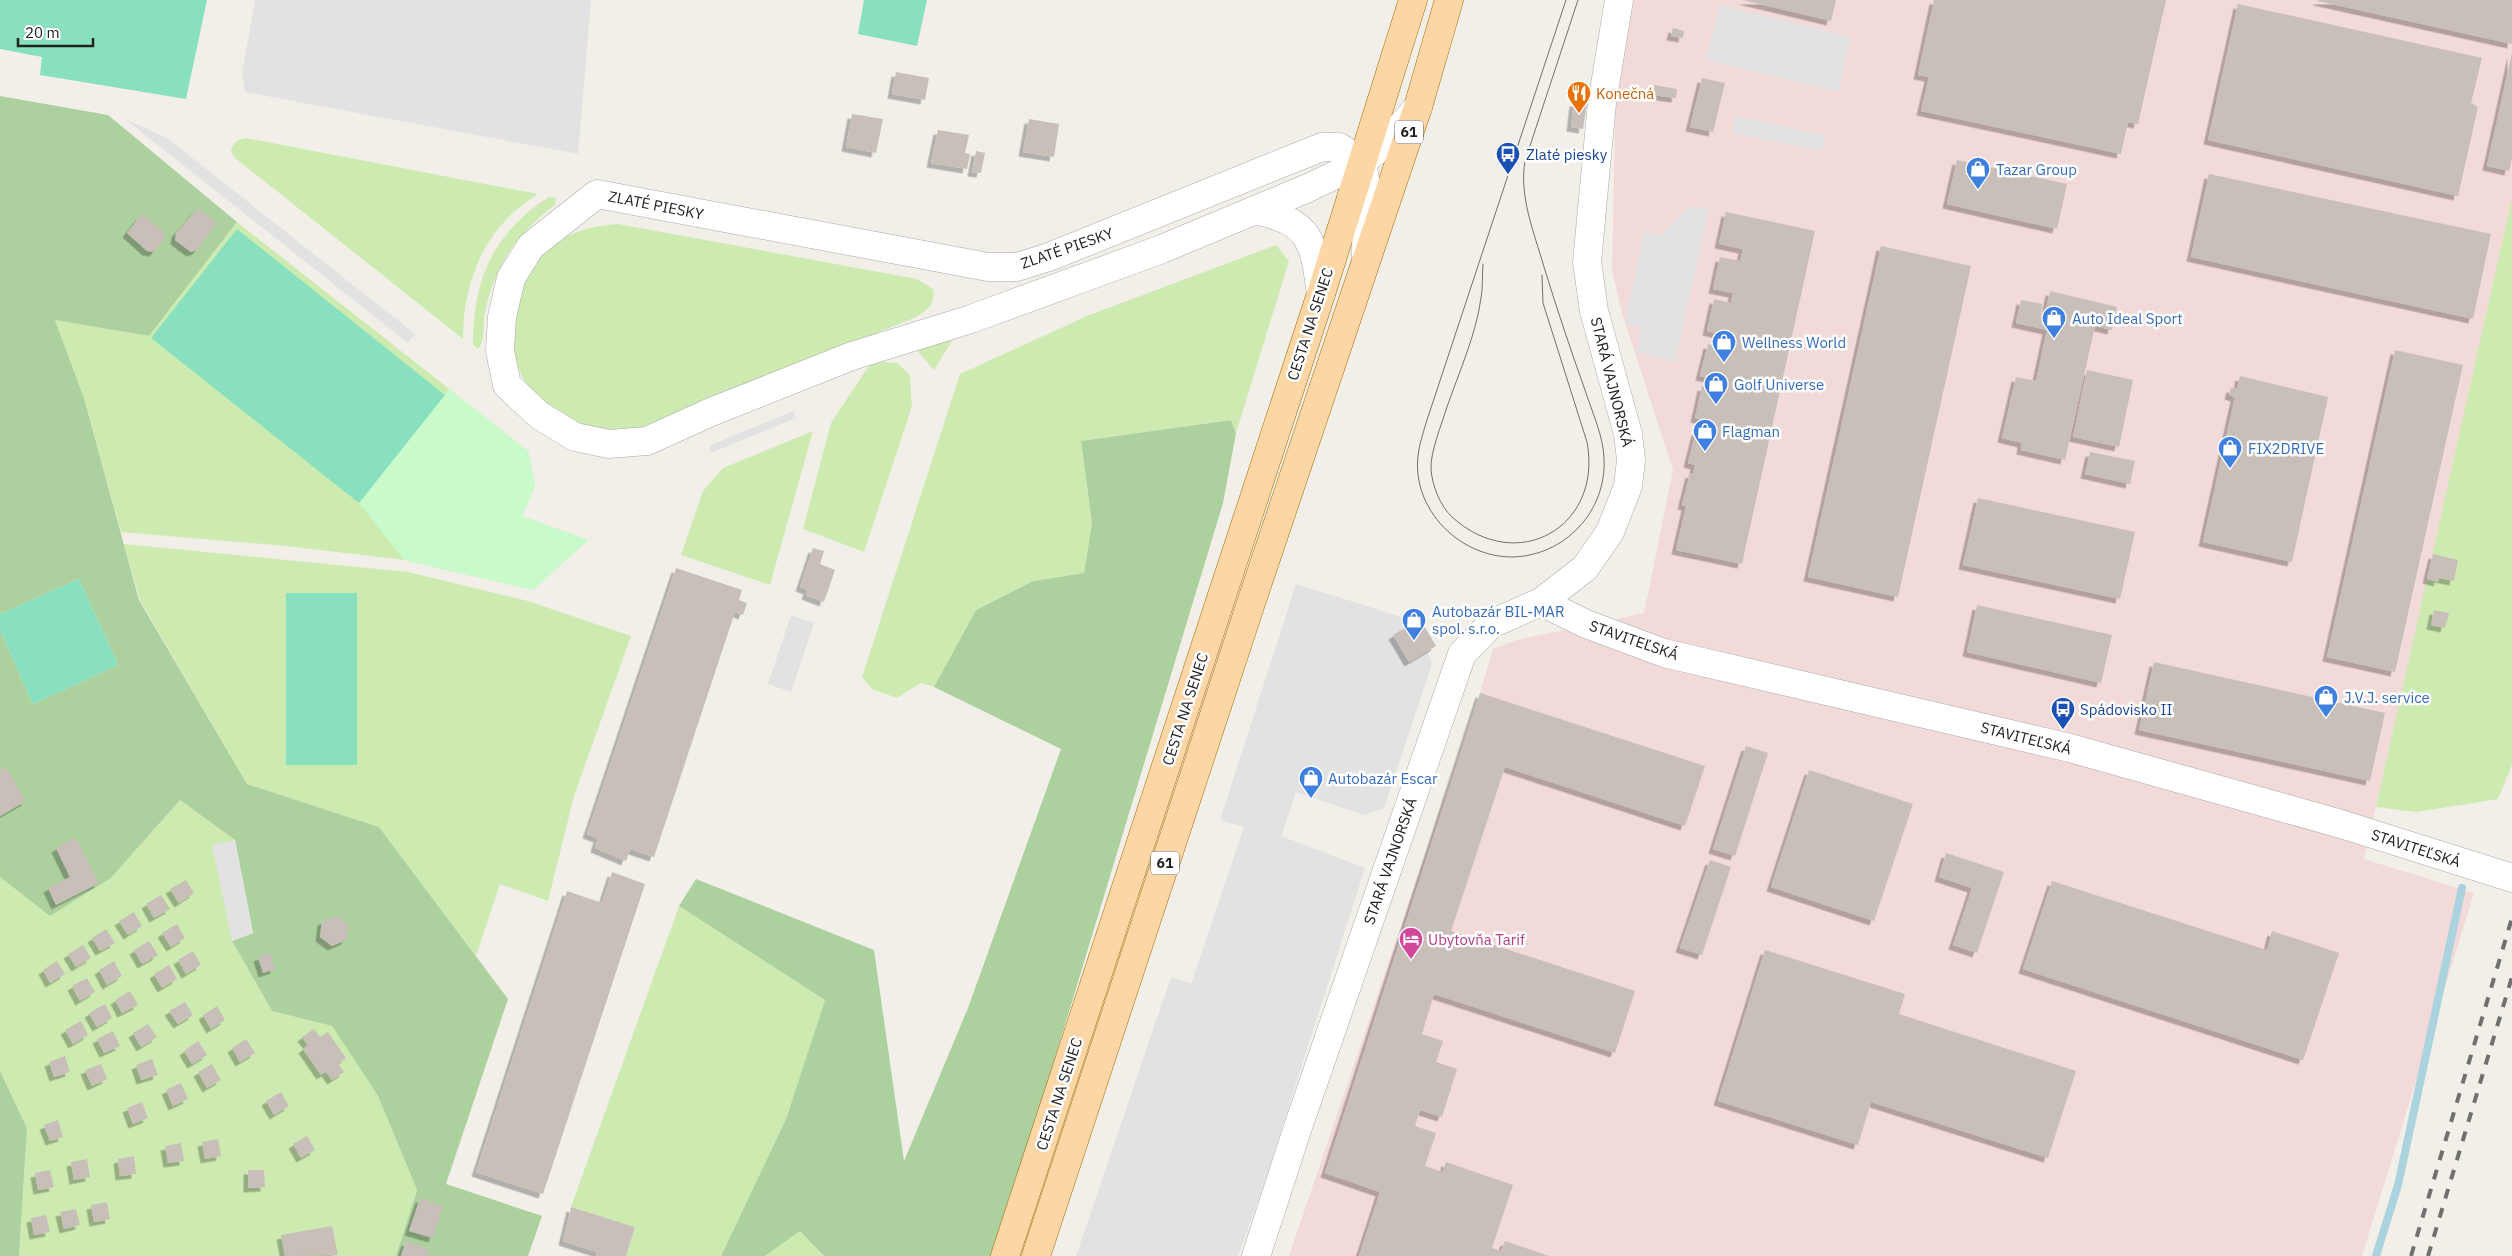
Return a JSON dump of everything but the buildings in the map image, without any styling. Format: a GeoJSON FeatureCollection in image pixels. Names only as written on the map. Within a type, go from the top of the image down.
{"type":"FeatureCollection","features":[{"type":"Feature","properties":{"kind":"main road","name":"CESTA NA SENEC"},"geometry":{"type":"LineString","coordinates":[[1005,1256],[1321,294],[1413,0]]}},
{"type":"Feature","properties":{"kind":"main road","name":"CESTA NA SENEC"},"geometry":{"type":"LineString","coordinates":[[1036,1256],[1244,621],[1418,107],[1449,0]]}},
{"type":"Feature","properties":{"kind":"street","name":"STARÁ VAJNORSKÁ"},"geometry":{"type":"LineString","coordinates":[[1256,1256],[1299,1124],[1462,654],[1492,624],[1541,602],[1585,568],[1601,546],[1621,508],[1628,486],[1630,469],[1628,434],[1594,311],[1587,262],[1602,103],[1618,0]]}},
{"type":"Feature","properties":{"kind":"street","name":"ZLATÉ PIESKY"},"geometry":{"type":"LineString","coordinates":[[1362,162],[1339,147],[1322,147],[1058,254],[1017,267],[988,267],[597,194],[531,246],[511,278],[502,317],[500,351],[508,385],[539,415],[575,437],[609,444],[647,440],[852,356],[980,316],[1162,249],[1255,210],[1362,162],[1387,142],[1418,107]]}},
{"type":"Feature","properties":{"kind":"street","name":"CESTA NA SENEC"},"geometry":{"type":"LineString","coordinates":[[1362,162],[1367,190],[1366,264]]}},
{"type":"Feature","properties":{"kind":"street"},"geometry":{"type":"LineString","coordinates":[[1255,210],[1284,217],[1304,233],[1315,254],[1321,294]]}},
{"type":"Feature","properties":{"kind":"street","name":"STAVITEĽSKÁ"},"geometry":{"type":"LineString","coordinates":[[1541,602],[1586,624],[1664,653],[2070,748],[2341,824],[2512,878]]}},
{"type":"Feature","properties":{"kind":"shaded area"},"geometry":{"type":"Polygon","coordinates":[[[255,0],[591,0],[578,154],[245,92],[242,73],[255,0]]]}},
{"type":"Feature","properties":{"kind":"shaded area"},"geometry":{"type":"Polygon","coordinates":[[[1634,0],[2512,0],[2512,215],[2364,859],[2474,893],[2362,1256],[1289,1256],[1480,693],[1493,649],[1517,640],[1644,613],[1673,470],[1622,313],[1612,271],[1616,83],[1634,0]]]}},
{"type":"Feature","properties":{"kind":"shaded area"},"geometry":{"type":"Polygon","coordinates":[[[1720,5],[1851,37],[1838,92],[1706,60],[1720,5]]]}},
{"type":"Feature","properties":{"kind":"shaded area"},"geometry":{"type":"Polygon","coordinates":[[[1735,116],[1825,135],[1822,151],[1733,133],[1735,116]]]}},
{"type":"Feature","properties":{"kind":"shaded area"},"geometry":{"type":"Polygon","coordinates":[[[125,119],[167,138],[415,334],[408,343],[125,119]]]}},
{"type":"Feature","properties":{"kind":"shaded area"},"geometry":{"type":"Polygon","coordinates":[[[1691,206],[1709,210],[1675,362],[1637,352],[1641,328],[1626,323],[1627,311],[1644,231],[1661,235],[1691,206]]]}},
{"type":"Feature","properties":{"kind":"shaded area"},"geometry":{"type":"Polygon","coordinates":[[[793,411],[796,418],[711,453],[709,446],[793,411]]]}},
{"type":"Feature","properties":{"kind":"shaded area"},"geometry":{"type":"Polygon","coordinates":[[[1296,584],[1418,622],[1432,664],[1384,808],[1364,815],[1296,792],[1281,836],[1365,868],[1262,1190],[1238,1256],[1076,1256],[1171,977],[1191,984],[1244,827],[1220,820],[1296,584]]]}},
{"type":"Feature","properties":{"kind":"shaded area"},"geometry":{"type":"Polygon","coordinates":[[[791,615],[814,623],[791,692],[768,684],[791,615]]]}},
{"type":"Feature","properties":{"kind":"shaded area"},"geometry":{"type":"Polygon","coordinates":[[[235,840],[253,933],[232,941],[212,845],[235,840]]]}},
{"type":"Feature","properties":{"kind":"green space"},"geometry":{"type":"Polygon","coordinates":[[[0,0],[207,0],[186,99],[40,75],[42,57],[0,49],[0,0]]]}},
{"type":"Feature","properties":{"kind":"green space"},"geometry":{"type":"Polygon","coordinates":[[[864,0],[927,0],[917,46],[858,34],[864,0]]]}},
{"type":"Feature","properties":{"kind":"green space"},"geometry":{"type":"Polygon","coordinates":[[[0,96],[108,115],[237,222],[149,336],[55,320],[84,398],[139,600],[247,784],[379,827],[508,999],[446,1184],[542,1216],[528,1256],[396,1256],[417,1190],[378,1096],[332,1026],[272,1011],[232,941],[253,933],[235,840],[180,800],[111,878],[50,916],[0,877],[0,630],[33,704],[118,665],[79,579],[0,614],[0,96]]]}},
{"type":"Feature","properties":{"kind":"green space"},"geometry":{"type":"Polygon","coordinates":[[[246,138],[538,194],[504,222],[491,238],[481,256],[467,296],[463,339],[235,158],[231,151],[234,143],[246,138]]]}},
{"type":"Feature","properties":{"kind":"green space"},"geometry":{"type":"Polygon","coordinates":[[[549,197],[556,198],[555,205],[529,227],[519,239],[510,251],[495,279],[484,317],[481,345],[478,349],[473,344],[474,320],[482,278],[490,260],[500,242],[514,226],[549,197]]]}},
{"type":"Feature","properties":{"kind":"green space"},"geometry":{"type":"Polygon","coordinates":[[[2512,198],[2512,765],[2498,799],[2416,812],[2376,807],[2512,198]]]}},
{"type":"Feature","properties":{"kind":"green space"},"geometry":{"type":"Polygon","coordinates":[[[237,222],[528,451],[535,486],[522,516],[588,540],[533,590],[404,560],[286,546],[121,532],[84,398],[55,320],[149,336],[237,222]]]}},
{"type":"Feature","properties":{"kind":"green space"},"geometry":{"type":"Polygon","coordinates":[[[618,224],[917,279],[933,289],[933,299],[927,310],[914,318],[645,427],[601,428],[580,424],[561,416],[544,404],[530,390],[520,371],[513,349],[515,299],[533,266],[552,246],[563,238],[575,233],[618,224]]]}},
{"type":"Feature","properties":{"kind":"green space"},"geometry":{"type":"Polygon","coordinates":[[[237,229],[445,395],[359,503],[151,338],[237,229]]]}},
{"type":"Feature","properties":{"kind":"green space"},"geometry":{"type":"Polygon","coordinates":[[[1276,245],[1289,261],[1236,433],[1231,420],[1081,441],[1092,523],[1084,573],[1033,581],[976,610],[934,687],[921,683],[897,698],[872,689],[862,677],[960,374],[1087,316],[1276,245]]]}},
{"type":"Feature","properties":{"kind":"green space"},"geometry":{"type":"Polygon","coordinates":[[[955,336],[934,370],[915,348],[955,336]]]}},
{"type":"Feature","properties":{"kind":"green space"},"geometry":{"type":"Polygon","coordinates":[[[872,361],[897,363],[910,375],[912,406],[864,552],[803,529],[831,423],[872,361]]]}},
{"type":"Feature","properties":{"kind":"green space"},"geometry":{"type":"Polygon","coordinates":[[[449,389],[528,451],[535,486],[522,516],[588,540],[533,590],[404,560],[359,503],[449,389]]]}},
{"type":"Feature","properties":{"kind":"green space"},"geometry":{"type":"Polygon","coordinates":[[[1231,420],[1236,433],[1223,503],[995,1256],[824,1256],[800,1231],[765,1256],[721,1256],[786,1119],[825,1000],[679,906],[696,879],[874,950],[904,1161],[968,1008],[1061,749],[934,687],[976,610],[1033,581],[1084,573],[1092,523],[1081,441],[1231,420]]]}},
{"type":"Feature","properties":{"kind":"green space"},"geometry":{"type":"Polygon","coordinates":[[[813,431],[770,585],[681,555],[703,491],[723,468],[813,431]]]}},
{"type":"Feature","properties":{"kind":"green space"},"geometry":{"type":"Polygon","coordinates":[[[124,544],[408,572],[528,601],[631,636],[574,796],[548,901],[500,884],[476,956],[379,827],[247,784],[140,600],[124,544]]]}},
{"type":"Feature","properties":{"kind":"green space"},"geometry":{"type":"Polygon","coordinates":[[[79,579],[118,665],[33,704],[0,630],[0,614],[79,579]]]}},
{"type":"Feature","properties":{"kind":"green space"},"geometry":{"type":"Polygon","coordinates":[[[286,593],[357,593],[357,765],[286,765],[286,593]]]}},
{"type":"Feature","properties":{"kind":"green space"},"geometry":{"type":"Polygon","coordinates":[[[180,800],[235,840],[232,941],[272,1011],[332,1026],[378,1096],[417,1190],[396,1256],[19,1256],[27,1128],[0,1071],[0,877],[50,915],[111,878],[180,800]]]}},
{"type":"Feature","properties":{"kind":"green space"},"geometry":{"type":"Polygon","coordinates":[[[679,906],[825,1000],[786,1119],[721,1256],[626,1256],[635,1227],[571,1207],[679,906]]]}},
{"type":"Feature","properties":{"kind":"green space"},"geometry":{"type":"Polygon","coordinates":[[[0,1071],[27,1128],[19,1256],[0,1256],[0,1071]]]}},
{"type":"Feature","properties":{"kind":"green space"},"geometry":{"type":"Polygon","coordinates":[[[800,1231],[824,1256],[765,1256],[800,1231]]]}},
{"type":"Feature","properties":{"kind":"waterway"},"geometry":{"type":"LineString","coordinates":[[2376,1256],[2398,1185],[2462,888]]}},
{"type":"Feature","properties":{"kind":"tram line"},"geometry":{"type":"LineString","coordinates":[[1566,0],[1426,423],[1418,456],[1418,476],[1423,495],[1431,512],[1443,527],[1458,539],[1475,549],[1493,555],[1512,557],[1531,555],[1549,549],[1565,539],[1579,527],[1590,512],[1598,496],[1603,477],[1604,458],[1600,433],[1544,267],[1529,214],[1524,188],[1525,161],[1578,0]]}},
{"type":"Feature","properties":{"kind":"tram line"},"geometry":{"type":"LineString","coordinates":[[1483,264],[1479,312],[1467,353],[1437,438],[1432,455],[1431,469],[1437,495],[1452,517],[1477,534],[1503,542],[1527,542],[1550,534],[1568,519],[1582,498],[1588,472],[1587,442],[1543,303],[1542,275]]}},
{"type":"Feature","properties":{"kind":"railway"},"geometry":{"type":"LineString","coordinates":[[2411,1256],[2512,918]]}},
{"type":"Feature","properties":{"kind":"railway"},"geometry":{"type":"LineString","coordinates":[[2428,1256],[2512,977]]}},
{"type":"Feature","properties":{"kind":"place","name":"Konečná"},"geometry":{"type":"Point","coordinates":[1579,114]}},
{"type":"Feature","properties":{"kind":"place","name":"Zlaté piesky"},"geometry":{"type":"Point","coordinates":[1508,175]}},
{"type":"Feature","properties":{"kind":"place","name":"Tazar Group"},"geometry":{"type":"Point","coordinates":[1978,190]}},
{"type":"Feature","properties":{"kind":"place","name":"Auto Ideal Sport"},"geometry":{"type":"Point","coordinates":[2054,339]}},
{"type":"Feature","properties":{"kind":"place","name":"Wellness World"},"geometry":{"type":"Point","coordinates":[1724,363]}},
{"type":"Feature","properties":{"kind":"place","name":"Golf Universe"},"geometry":{"type":"Point","coordinates":[1716,405]}},
{"type":"Feature","properties":{"kind":"place","name":"Flagman"},"geometry":{"type":"Point","coordinates":[1705,452]}},
{"type":"Feature","properties":{"kind":"place","name":"FIX2DRIVE"},"geometry":{"type":"Point","coordinates":[2230,469]}},
{"type":"Feature","properties":{"kind":"place","name":"Autobazár BIL-MAR spol. s.r.o."},"geometry":{"type":"Point","coordinates":[1414,641]}},
{"type":"Feature","properties":{"kind":"place","name":"J.V.J. service"},"geometry":{"type":"Point","coordinates":[2326,718]}},
{"type":"Feature","properties":{"kind":"place","name":"Spádovisko II"},"geometry":{"type":"Point","coordinates":[2063,730]}},
{"type":"Feature","properties":{"kind":"place","name":"Autobazár Escar"},"geometry":{"type":"Point","coordinates":[1311,799]}},
{"type":"Feature","properties":{"kind":"place","name":"Ubytovňa Tarif"},"geometry":{"type":"Point","coordinates":[1411,960]}}]}
